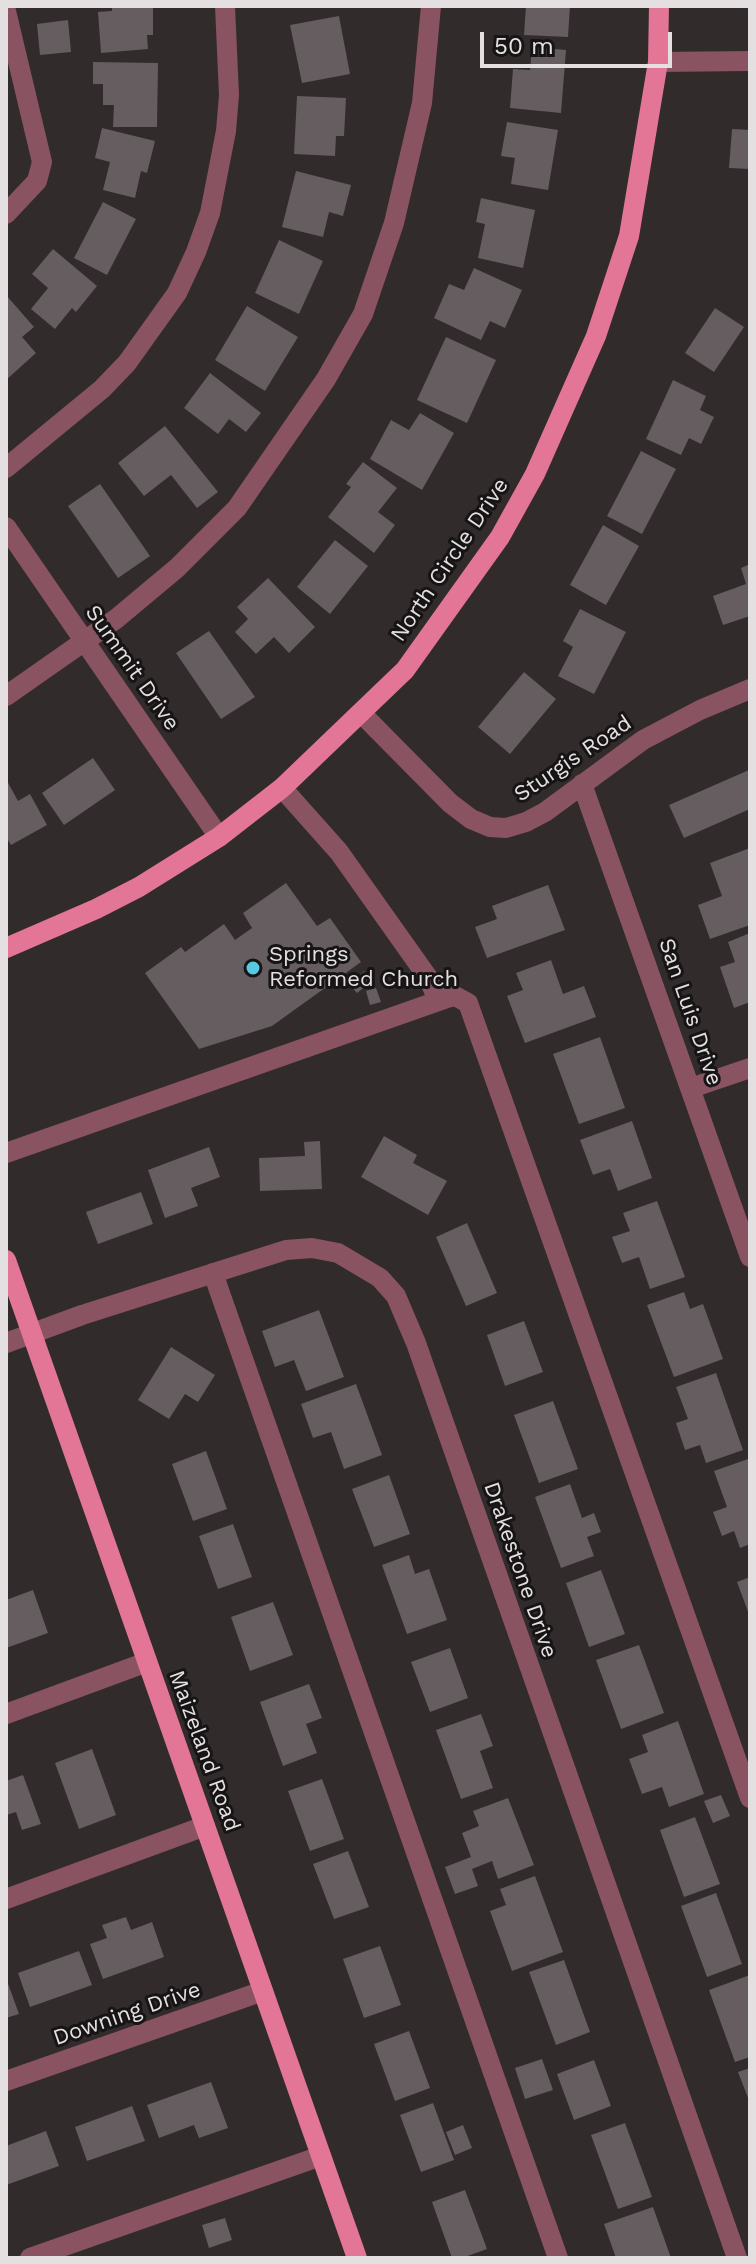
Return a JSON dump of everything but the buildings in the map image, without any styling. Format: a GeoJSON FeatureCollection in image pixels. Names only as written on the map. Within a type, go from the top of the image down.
{"type":"FeatureCollection","features":[{"type":"Feature","properties":{"kind":"main road","name":"North Circle Drive"},"geometry":{"type":"LineString","coordinates":[[6,948],[139,887],[219,837],[282,788],[405,670],[500,537],[535,474],[596,336],[629,236],[658,62],[659,6]]}},
{"type":"Feature","properties":{"kind":"main road","name":"Maizeland Road"},"geometry":{"type":"LineString","coordinates":[[6,1260],[357,2258]]}},
{"type":"Feature","properties":{"kind":"street"},"geometry":{"type":"LineString","coordinates":[[6,468],[102,389],[127,363],[177,293],[210,213],[226,131],[229,82],[225,6]]}},
{"type":"Feature","properties":{"kind":"street"},"geometry":{"type":"LineString","coordinates":[[6,696],[86,642],[177,568],[237,508],[326,379],[363,314],[394,223],[422,103],[431,6]]}},
{"type":"Feature","properties":{"kind":"street"},"geometry":{"type":"LineString","coordinates":[[6,11],[42,162],[37,181],[6,214]]}},
{"type":"Feature","properties":{"kind":"street"},"geometry":{"type":"LineString","coordinates":[[658,62],[750,61]]}},
{"type":"Feature","properties":{"kind":"street","name":"Summit Drive"},"geometry":{"type":"LineString","coordinates":[[6,527],[219,837]]}},
{"type":"Feature","properties":{"kind":"street","name":"Sturgis Road"},"geometry":{"type":"LineString","coordinates":[[362,714],[450,803],[471,819],[490,827],[506,828],[526,822],[643,740],[700,710],[750,689]]}},
{"type":"Feature","properties":{"kind":"street","name":"San Luis Drive"},"geometry":{"type":"LineString","coordinates":[[582,784],[750,1257]]}},
{"type":"Feature","properties":{"kind":"street"},"geometry":{"type":"LineString","coordinates":[[282,788],[339,852],[429,979],[438,1001]]}},
{"type":"Feature","properties":{"kind":"street"},"geometry":{"type":"LineString","coordinates":[[6,1153],[438,1001],[455,996],[468,1003],[750,1798]]}},
{"type":"Feature","properties":{"kind":"street"},"geometry":{"type":"LineString","coordinates":[[691,1088],[750,1068]]}},
{"type":"Feature","properties":{"kind":"street","name":"Drakestone Drive"},"geometry":{"type":"LineString","coordinates":[[6,1343],[286,1250],[312,1248],[338,1253],[380,1278],[396,1296],[416,1343],[737,2258]]}},
{"type":"Feature","properties":{"kind":"street"},"geometry":{"type":"LineString","coordinates":[[213,1273],[558,2258]]}},
{"type":"Feature","properties":{"kind":"street"},"geometry":{"type":"LineString","coordinates":[[6,1714],[147,1662]]}},
{"type":"Feature","properties":{"kind":"street"},"geometry":{"type":"LineString","coordinates":[[6,1899],[205,1826]]}},
{"type":"Feature","properties":{"kind":"street","name":"Downing Drive"},"geometry":{"type":"LineString","coordinates":[[6,2081],[263,1991]]}},
{"type":"Feature","properties":{"kind":"street"},"geometry":{"type":"LineString","coordinates":[[30,2258],[321,2156]]}},
{"type":"Feature","properties":{"kind":"place","name":"Springs Reformed Church"},"geometry":{"type":"Point","coordinates":[253,968]}}]}
